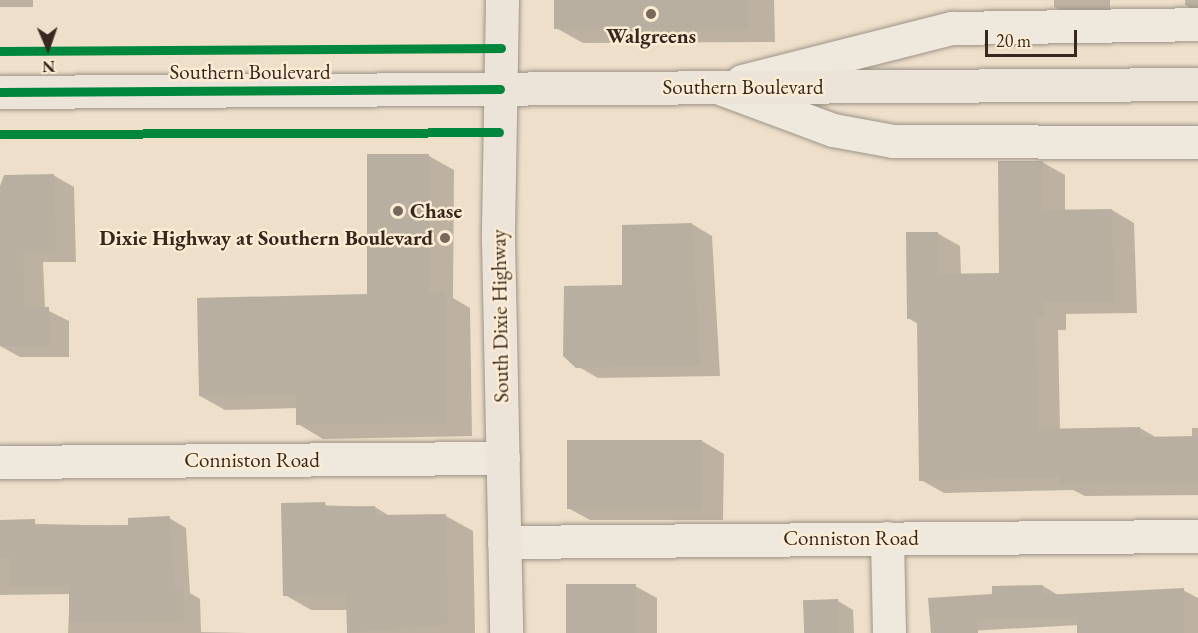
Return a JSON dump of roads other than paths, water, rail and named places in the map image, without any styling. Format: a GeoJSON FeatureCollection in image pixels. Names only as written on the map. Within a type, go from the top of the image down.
{"type":"FeatureCollection","features":[{"type":"Feature","properties":{"kind":"main road","name":"South Dixie Highway"},"geometry":{"type":"LineString","coordinates":[[502,0],[500,89],[506,633]]}},
{"type":"Feature","properties":{"kind":"main road","name":"Southern Boulevard"},"geometry":{"type":"LineString","coordinates":[[0,92],[1198,84]]}},
{"type":"Feature","properties":{"kind":"street"},"geometry":{"type":"LineString","coordinates":[[718,87],[952,28],[1198,24]]}},
{"type":"Feature","properties":{"kind":"street"},"geometry":{"type":"LineString","coordinates":[[718,87],[833,130],[893,141],[1198,142]]}},
{"type":"Feature","properties":{"kind":"street","name":"Conniston Road"},"geometry":{"type":"LineString","coordinates":[[0,462],[503,458]]}},
{"type":"Feature","properties":{"kind":"street","name":"Conniston Road"},"geometry":{"type":"LineString","coordinates":[[504,542],[1198,536]]}},
{"type":"Feature","properties":{"kind":"street"},"geometry":{"type":"LineString","coordinates":[[887,538],[889,633]]}},
{"type":"Feature","properties":{"kind":"place","name":"Walgreens"},"geometry":{"type":"Point","coordinates":[651,14]}},
{"type":"Feature","properties":{"kind":"place","name":"Chase"},"geometry":{"type":"Point","coordinates":[398,211]}},
{"type":"Feature","properties":{"kind":"place","name":"Dixie Highway at Southern Boulevard"},"geometry":{"type":"Point","coordinates":[445,238]}}]}
